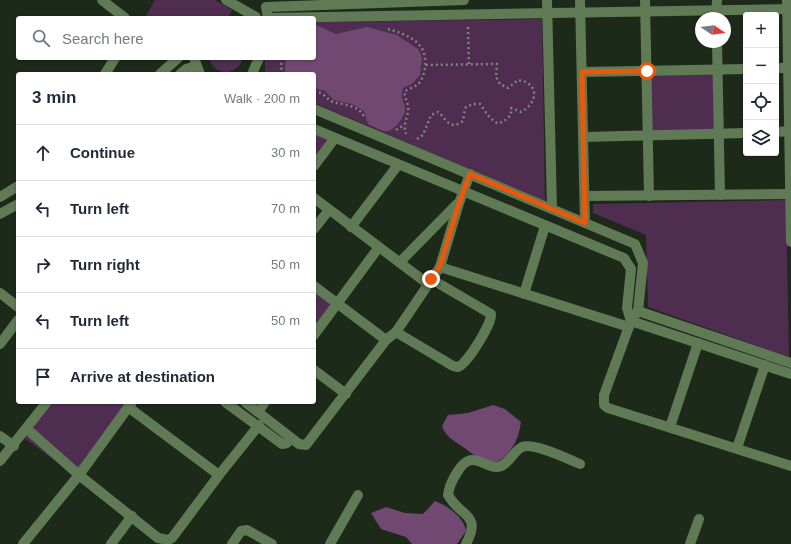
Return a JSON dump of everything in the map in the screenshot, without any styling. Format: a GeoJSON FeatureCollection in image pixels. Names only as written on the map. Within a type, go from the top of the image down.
{"type":"FeatureCollection","features":[{"type":"Feature","properties":{"kind":"street"},"geometry":{"type":"LineString","coordinates":[[102,0],[113,3],[123,16]]}},
{"type":"Feature","properties":{"kind":"street"},"geometry":{"type":"LineString","coordinates":[[226,0],[253,16]]}},
{"type":"Feature","properties":{"kind":"street"},"geometry":{"type":"LineString","coordinates":[[256,16],[268,3],[464,0]]}},
{"type":"Feature","properties":{"kind":"street"},"geometry":{"type":"LineString","coordinates":[[548,0],[552,209]]}},
{"type":"Feature","properties":{"kind":"street"},"geometry":{"type":"LineString","coordinates":[[580,0],[585,223]]}},
{"type":"Feature","properties":{"kind":"street"},"geometry":{"type":"LineString","coordinates":[[645,0],[649,196]]}},
{"type":"Feature","properties":{"kind":"street"},"geometry":{"type":"LineString","coordinates":[[267,16],[268,3]]}},
{"type":"Feature","properties":{"kind":"street"},"geometry":{"type":"LineString","coordinates":[[316,17],[646,12],[788,6],[791,242]]}},
{"type":"Feature","properties":{"kind":"street"},"geometry":{"type":"LineString","coordinates":[[717,48],[720,195]]}},
{"type":"Feature","properties":{"kind":"street"},"geometry":{"type":"LineString","coordinates":[[107,72],[114,60]]}},
{"type":"Feature","properties":{"kind":"street"},"geometry":{"type":"LineString","coordinates":[[162,72],[176,60]]}},
{"type":"Feature","properties":{"kind":"street"},"geometry":{"type":"LineString","coordinates":[[253,72],[257,60]]}},
{"type":"Feature","properties":{"kind":"street"},"geometry":{"type":"LineString","coordinates":[[182,72],[186,69],[196,66]]}},
{"type":"Feature","properties":{"kind":"street"},"geometry":{"type":"LineString","coordinates":[[582,72],[743,69]]}},
{"type":"Feature","properties":{"kind":"street"},"geometry":{"type":"LineString","coordinates":[[316,110],[635,244],[643,262],[638,312],[630,324],[604,396],[604,405],[791,466]]}},
{"type":"Feature","properties":{"kind":"street"},"geometry":{"type":"LineString","coordinates":[[316,130],[624,258],[631,269],[627,308],[630,324]]}},
{"type":"Feature","properties":{"kind":"street"},"geometry":{"type":"LineString","coordinates":[[779,132],[790,131]]}},
{"type":"Feature","properties":{"kind":"street"},"geometry":{"type":"LineString","coordinates":[[583,137],[743,132]]}},
{"type":"Feature","properties":{"kind":"street"},"geometry":{"type":"LineString","coordinates":[[316,163],[335,138]]}},
{"type":"Feature","properties":{"kind":"street"},"geometry":{"type":"LineString","coordinates":[[351,226],[398,164]]}},
{"type":"Feature","properties":{"kind":"street"},"geometry":{"type":"LineString","coordinates":[[248,404],[303,446],[309,443],[386,340],[396,332],[440,266],[459,203],[470,174]]}},
{"type":"Feature","properties":{"kind":"street"},"geometry":{"type":"LineString","coordinates":[[0,197],[16,187]]}},
{"type":"Feature","properties":{"kind":"street"},"geometry":{"type":"LineString","coordinates":[[585,196],[791,194]]}},
{"type":"Feature","properties":{"kind":"street"},"geometry":{"type":"LineString","coordinates":[[316,200],[379,247],[430,282],[491,314],[490,323],[465,363],[458,367],[453,366],[396,332]]}},
{"type":"Feature","properties":{"kind":"street"},"geometry":{"type":"LineString","coordinates":[[400,262],[459,203]]}},
{"type":"Feature","properties":{"kind":"street"},"geometry":{"type":"LineString","coordinates":[[0,214],[16,205]]}},
{"type":"Feature","properties":{"kind":"street"},"geometry":{"type":"LineString","coordinates":[[316,227],[329,210]]}},
{"type":"Feature","properties":{"kind":"street"},"geometry":{"type":"LineString","coordinates":[[524,294],[546,226]]}},
{"type":"Feature","properties":{"kind":"street"},"geometry":{"type":"LineString","coordinates":[[316,332],[379,247]]}},
{"type":"Feature","properties":{"kind":"street"},"geometry":{"type":"LineString","coordinates":[[440,266],[524,294],[698,343],[791,374]]}},
{"type":"Feature","properties":{"kind":"street"},"geometry":{"type":"LineString","coordinates":[[316,288],[386,340]]}},
{"type":"Feature","properties":{"kind":"street"},"geometry":{"type":"LineString","coordinates":[[0,294],[16,306]]}},
{"type":"Feature","properties":{"kind":"street"},"geometry":{"type":"LineString","coordinates":[[638,312],[791,363]]}},
{"type":"Feature","properties":{"kind":"street"},"geometry":{"type":"LineString","coordinates":[[0,344],[16,323]]}},
{"type":"Feature","properties":{"kind":"street"},"geometry":{"type":"LineString","coordinates":[[670,427],[698,343]]}},
{"type":"Feature","properties":{"kind":"street"},"geometry":{"type":"LineString","coordinates":[[737,448],[765,365]]}},
{"type":"Feature","properties":{"kind":"street"},"geometry":{"type":"LineString","coordinates":[[316,372],[346,394]]}},
{"type":"Feature","properties":{"kind":"street"},"geometry":{"type":"LineString","coordinates":[[0,462],[46,404]]}},
{"type":"Feature","properties":{"kind":"street"},"geometry":{"type":"LineString","coordinates":[[23,544],[79,475],[130,404],[219,475]]}},
{"type":"Feature","properties":{"kind":"street"},"geometry":{"type":"LineString","coordinates":[[228,404],[282,444],[287,443],[291,438]]}},
{"type":"Feature","properties":{"kind":"street"},"geometry":{"type":"LineString","coordinates":[[258,412],[264,404]]}},
{"type":"Feature","properties":{"kind":"street"},"geometry":{"type":"LineString","coordinates":[[27,429],[79,475],[158,538],[168,540],[172,538],[219,475],[259,426]]}},
{"type":"Feature","properties":{"kind":"street"},"geometry":{"type":"LineString","coordinates":[[0,436],[14,446]]}},
{"type":"Feature","properties":{"kind":"street"},"geometry":{"type":"LineString","coordinates":[[466,544],[474,528],[472,520],[451,500],[448,494],[449,487],[457,472],[467,461],[478,460],[496,467],[502,466],[521,447],[527,446],[535,447],[580,464]]}},
{"type":"Feature","properties":{"kind":"street"},"geometry":{"type":"LineString","coordinates":[[330,544],[358,495]]}},
{"type":"Feature","properties":{"kind":"street"},"geometry":{"type":"LineString","coordinates":[[111,544],[132,516]]}},
{"type":"Feature","properties":{"kind":"street"},"geometry":{"type":"LineString","coordinates":[[690,544],[699,519]]}},
{"type":"Feature","properties":{"kind":"street"},"geometry":{"type":"LineString","coordinates":[[232,544],[241,531],[247,530],[272,544]]}},
{"type":"Feature","properties":{"kind":"path"},"geometry":{"type":"LineString","coordinates":[[468,15],[469,65]]}},
{"type":"Feature","properties":{"kind":"path"},"geometry":{"type":"LineString","coordinates":[[387,29],[401,33],[421,46],[425,65],[420,82],[417,85],[405,90],[404,94],[408,106],[404,125],[406,134],[410,139],[416,140],[423,136],[431,115],[438,112],[442,115],[446,122],[453,125],[460,124],[463,121],[466,107],[473,104],[480,104],[490,118],[497,123],[503,122],[511,115],[511,108],[521,112],[533,103],[534,89],[528,83],[518,80],[508,88],[500,84],[496,77],[497,64],[425,65]]}},
{"type":"Feature","properties":{"kind":"path"},"geometry":{"type":"LineString","coordinates":[[282,60],[281,68],[284,72]]}},
{"type":"Feature","properties":{"kind":"shaded area"},"geometry":{"type":"Polygon","coordinates":[[[155,0],[215,0],[232,10],[229,16],[146,16],[155,0]]]}},
{"type":"Feature","properties":{"kind":"shaded area"},"geometry":{"type":"Polygon","coordinates":[[[542,19],[545,201],[316,104],[316,72],[265,72],[265,60],[316,60],[316,22],[542,19]]]}},
{"type":"Feature","properties":{"kind":"shaded area"},"geometry":{"type":"Polygon","coordinates":[[[316,25],[336,34],[367,27],[397,35],[418,49],[422,57],[420,75],[412,84],[403,88],[402,91],[405,112],[395,127],[388,131],[368,124],[364,111],[352,104],[334,100],[325,91],[316,89],[316,72],[285,71],[286,60],[316,60],[316,25]]]}},
{"type":"Feature","properties":{"kind":"shaded area"},"geometry":{"type":"Polygon","coordinates":[[[210,60],[242,60],[236,68],[226,72],[216,69],[210,60]]]}},
{"type":"Feature","properties":{"kind":"shaded area"},"geometry":{"type":"Polygon","coordinates":[[[714,73],[715,130],[651,132],[650,75],[714,73]]]}},
{"type":"Feature","properties":{"kind":"shaded area"},"geometry":{"type":"Polygon","coordinates":[[[316,134],[329,139],[316,156],[316,134]]]}},
{"type":"Feature","properties":{"kind":"shaded area"},"geometry":{"type":"Polygon","coordinates":[[[786,200],[789,357],[648,307],[646,235],[593,213],[593,204],[786,200]]]}},
{"type":"Feature","properties":{"kind":"shaded area"},"geometry":{"type":"Polygon","coordinates":[[[316,291],[333,304],[316,327],[316,291]]]}},
{"type":"Feature","properties":{"kind":"shaded area"},"geometry":{"type":"Polygon","coordinates":[[[50,404],[128,404],[75,475],[24,438],[50,404]]]}},
{"type":"Feature","properties":{"kind":"shaded area"},"geometry":{"type":"Polygon","coordinates":[[[493,405],[505,409],[521,422],[517,439],[511,450],[502,459],[496,462],[480,459],[453,440],[445,433],[442,426],[448,415],[468,413],[493,405]]]}},
{"type":"Feature","properties":{"kind":"shaded area"},"geometry":{"type":"Polygon","coordinates":[[[435,501],[455,513],[465,526],[466,531],[457,544],[412,544],[406,537],[381,529],[371,513],[386,507],[405,513],[423,514],[435,501]]]}},
{"type":"Feature","properties":{"kind":"route"},"geometry":{"type":"LineString","coordinates":[[431,279],[440,266],[459,203],[470,174],[585,223],[582,72],[647,71]]}}]}
